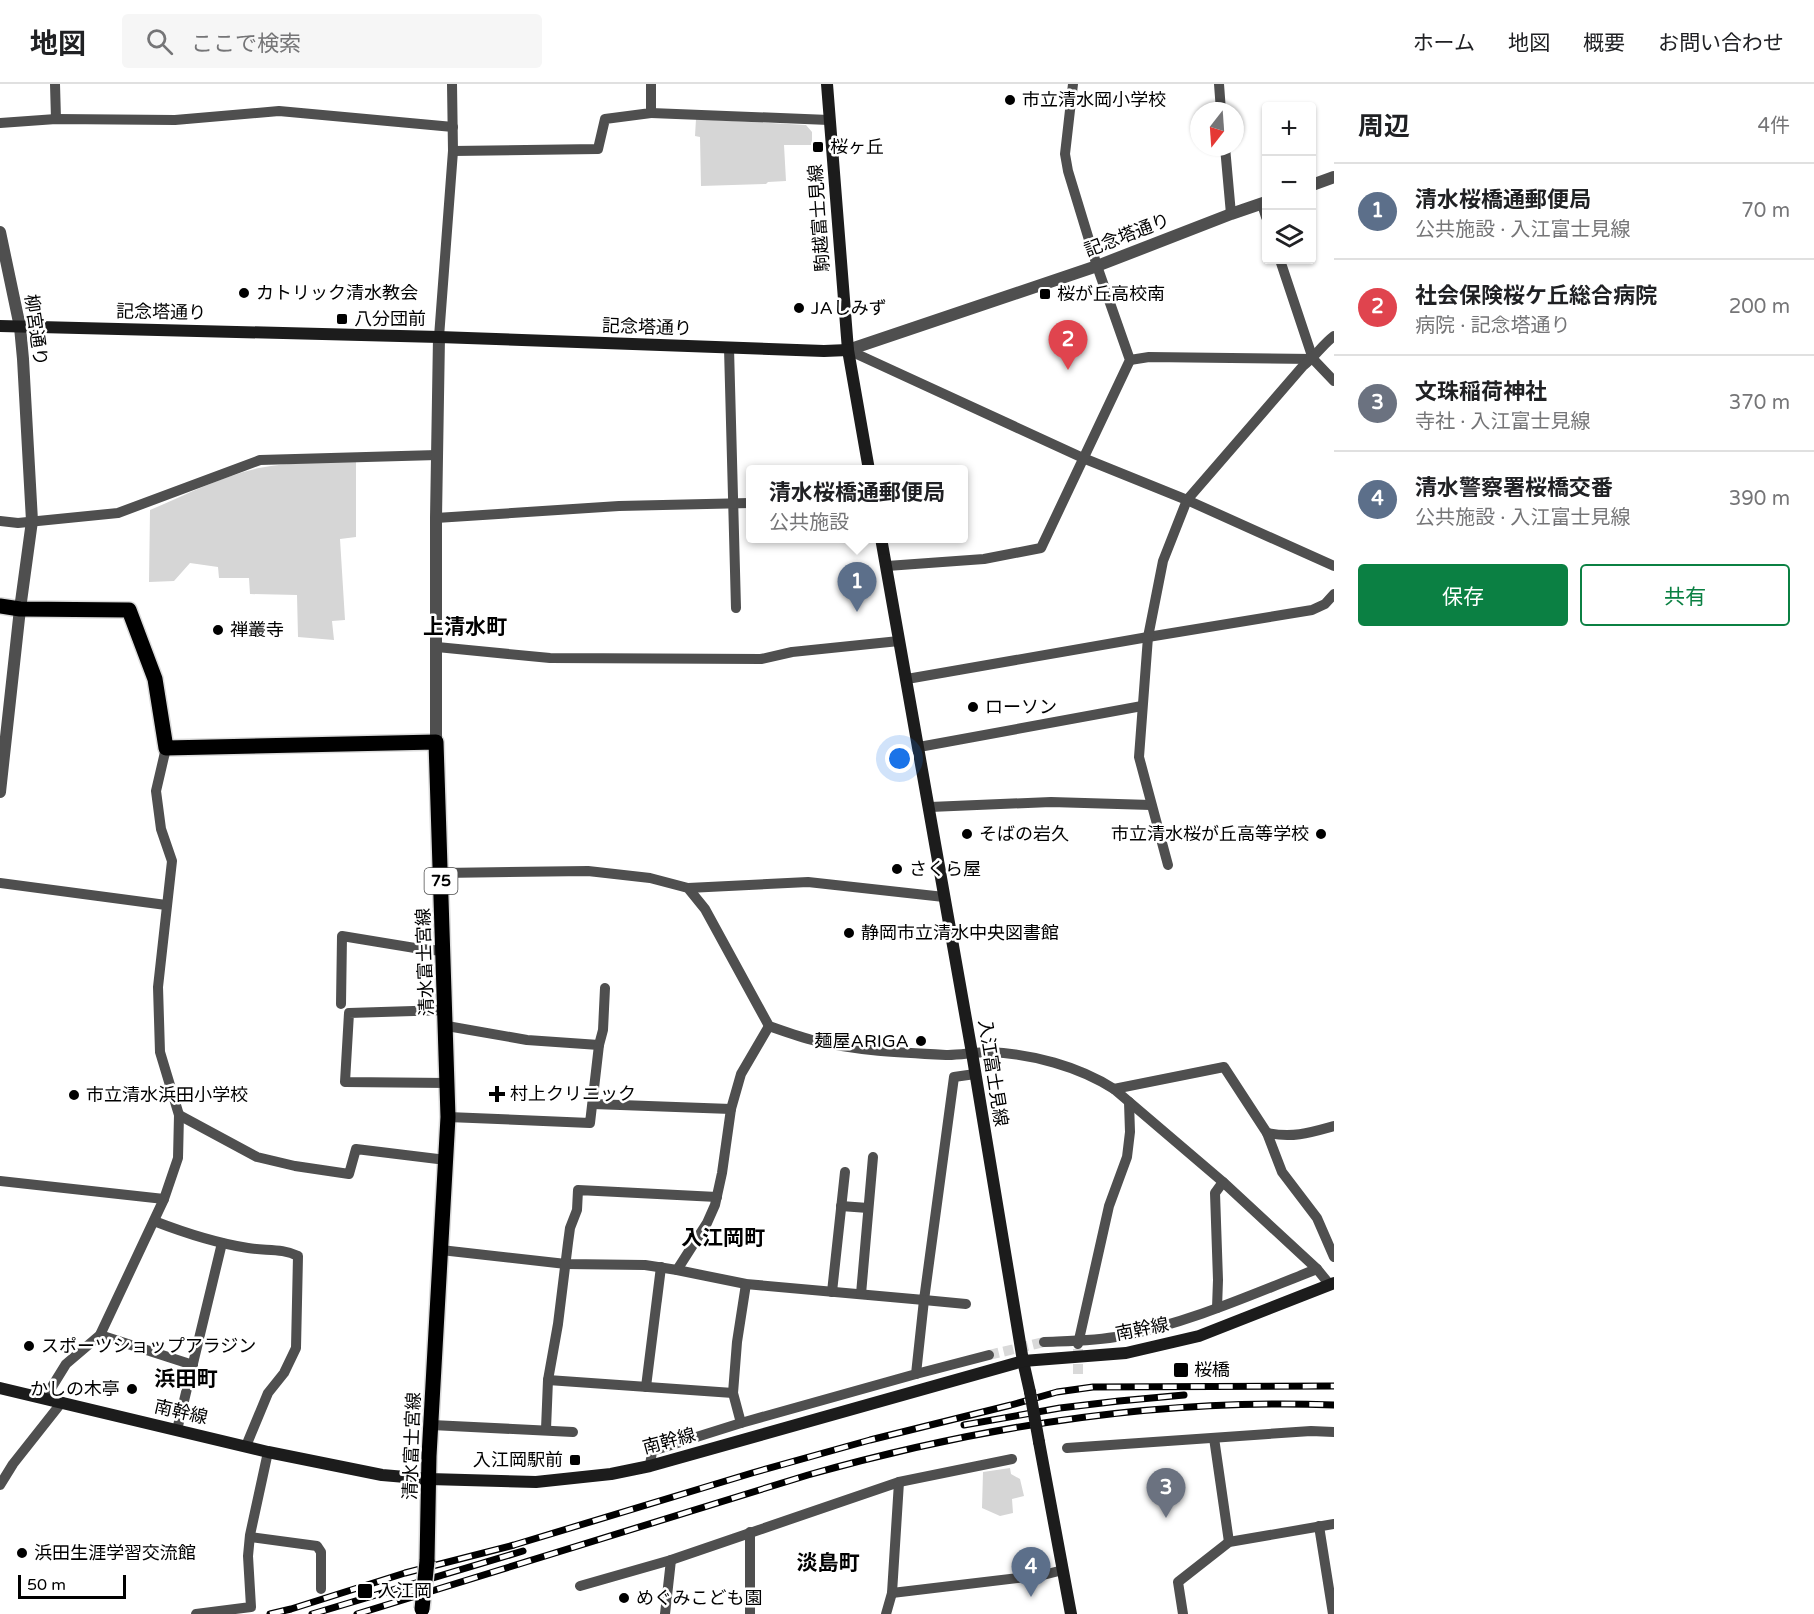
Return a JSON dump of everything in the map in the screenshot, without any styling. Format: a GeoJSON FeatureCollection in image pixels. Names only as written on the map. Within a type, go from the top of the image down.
{"type":"FeatureCollection","features":[{"type":"Feature","properties":{"kind":"main road","name":"駒越富士見線"},"geometry":{"type":"LineString","coordinates":[[827,84],[848,350]]}},
{"type":"Feature","properties":{"kind":"main road","name":"記念塔通り"},"geometry":{"type":"LineString","coordinates":[[0,326],[439,336],[729,348],[848,350]]}},
{"type":"Feature","properties":{"kind":"main road"},"geometry":{"type":"LineString","coordinates":[[848,350],[868,465]]}},
{"type":"Feature","properties":{"kind":"main road","name":"入江富士見線"},"geometry":{"type":"LineString","coordinates":[[882,543],[930,807],[1023,1361],[1071,1614]]}},
{"type":"Feature","properties":{"kind":"main road"},"geometry":{"type":"LineString","coordinates":[[0,606],[20,609],[129,610],[154,679],[166,748],[436,742]]}},
{"type":"Feature","properties":{"kind":"main road","name":"清水富士宮線"},"geometry":{"type":"LineString","coordinates":[[422,1612],[427,1561],[429,1479],[448,1117],[447,1026],[436,742]]}},
{"type":"Feature","properties":{"kind":"main road","name":"南幹線"},"geometry":{"type":"LineString","coordinates":[[0,1388],[268,1452],[382,1475],[429,1479],[536,1482],[611,1474],[650,1466],[1023,1361],[1126,1353],[1199,1336],[1332,1284]]}},
{"type":"Feature","properties":{"kind":"street"},"geometry":{"type":"LineString","coordinates":[[55,84],[56,119]]}},
{"type":"Feature","properties":{"kind":"street"},"geometry":{"type":"LineString","coordinates":[[436,742],[439,336],[453,151],[452,84]]}},
{"type":"Feature","properties":{"kind":"street"},"geometry":{"type":"LineString","coordinates":[[651,84],[651,113]]}},
{"type":"Feature","properties":{"kind":"street"},"geometry":{"type":"LineString","coordinates":[[886,566],[984,559],[1041,548],[1130,360],[1097,266],[1068,171],[1065,154],[1073,84]]}},
{"type":"Feature","properties":{"kind":"street"},"geometry":{"type":"LineString","coordinates":[[1219,84],[1220,102]]}},
{"type":"Feature","properties":{"kind":"street"},"geometry":{"type":"LineString","coordinates":[[0,123],[56,119],[175,120],[279,111],[453,127]]}},
{"type":"Feature","properties":{"kind":"street"},"geometry":{"type":"LineString","coordinates":[[453,151],[598,149],[605,119],[651,113],[829,120]]}},
{"type":"Feature","properties":{"kind":"street"},"geometry":{"type":"LineString","coordinates":[[1226,156],[1232,214]]}},
{"type":"Feature","properties":{"kind":"street"},"geometry":{"type":"LineString","coordinates":[[1316,183],[1334,177]]}},
{"type":"Feature","properties":{"kind":"street","name":"記念塔通り"},"geometry":{"type":"LineString","coordinates":[[848,350],[1097,266],[1262,204]]}},
{"type":"Feature","properties":{"kind":"street","name":"柳宮通り"},"geometry":{"type":"LineString","coordinates":[[0,232],[20,327],[32,521],[0,792]]}},
{"type":"Feature","properties":{"kind":"street"},"geometry":{"type":"LineString","coordinates":[[1281,264],[1313,359],[1334,381]]}},
{"type":"Feature","properties":{"kind":"street"},"geometry":{"type":"LineString","coordinates":[[1168,865],[1139,757],[1148,637],[1163,561],[1186,500],[1303,366],[1313,359],[1326,342],[1334,336]]}},
{"type":"Feature","properties":{"kind":"street"},"geometry":{"type":"LineString","coordinates":[[729,348],[736,608]]}},
{"type":"Feature","properties":{"kind":"street"},"geometry":{"type":"LineString","coordinates":[[848,350],[1083,458],[1186,500],[1334,566]]}},
{"type":"Feature","properties":{"kind":"street"},"geometry":{"type":"LineString","coordinates":[[1130,360],[1149,357],[1313,359]]}},
{"type":"Feature","properties":{"kind":"street"},"geometry":{"type":"LineString","coordinates":[[0,521],[18,523],[118,513],[260,460],[437,455]]}},
{"type":"Feature","properties":{"kind":"street"},"geometry":{"type":"LineString","coordinates":[[436,518],[618,506],[746,503]]}},
{"type":"Feature","properties":{"kind":"street"},"geometry":{"type":"LineString","coordinates":[[907,680],[1312,610],[1325,604],[1334,594]]}},
{"type":"Feature","properties":{"kind":"street"},"geometry":{"type":"LineString","coordinates":[[437,646],[550,658],[761,659],[802,651],[899,641]]}},
{"type":"Feature","properties":{"kind":"street"},"geometry":{"type":"LineString","coordinates":[[919,747],[1142,706]]}},
{"type":"Feature","properties":{"kind":"street"},"geometry":{"type":"LineString","coordinates":[[45,1398],[66,1364],[100,1335],[164,1199],[178,1158],[179,1115],[160,1052],[158,987],[172,861],[161,829],[156,791],[166,748]]}},
{"type":"Feature","properties":{"kind":"street"},"geometry":{"type":"LineString","coordinates":[[930,807],[1051,802],[1151,805]]}},
{"type":"Feature","properties":{"kind":"street"},"geometry":{"type":"LineString","coordinates":[[441,873],[588,871],[650,878],[688,888],[808,882],[944,897]]}},
{"type":"Feature","properties":{"kind":"street"},"geometry":{"type":"LineString","coordinates":[[0,883],[166,905]]}},
{"type":"Feature","properties":{"kind":"street"},"geometry":{"type":"LineString","coordinates":[[688,888],[705,909],[769,1026],[812,1040],[847,1046],[950,1055],[991,1052],[1047,1061],[1097,1078],[1114,1089],[1223,1182],[1332,1284]]}},
{"type":"Feature","properties":{"kind":"street"},"geometry":{"type":"LineString","coordinates":[[341,1004],[342,936],[444,951]]}},
{"type":"Feature","properties":{"kind":"street"},"geometry":{"type":"LineString","coordinates":[[448,1117],[590,1123],[599,1045],[603,1030],[604,988]]}},
{"type":"Feature","properties":{"kind":"street"},"geometry":{"type":"LineString","coordinates":[[446,1010],[349,1012],[345,1082],[448,1083]]}},
{"type":"Feature","properties":{"kind":"street"},"geometry":{"type":"LineString","coordinates":[[447,1026],[527,1040],[599,1045]]}},
{"type":"Feature","properties":{"kind":"street"},"geometry":{"type":"LineString","coordinates":[[677,1270],[707,1223],[715,1205],[731,1109],[741,1074],[769,1026]]}},
{"type":"Feature","properties":{"kind":"street"},"geometry":{"type":"LineString","coordinates":[[1114,1089],[1224,1067],[1267,1133],[1282,1172],[1317,1218],[1334,1257]]}},
{"type":"Feature","properties":{"kind":"street"},"geometry":{"type":"LineString","coordinates":[[916,1374],[954,1077],[975,1074]]}},
{"type":"Feature","properties":{"kind":"street"},"geometry":{"type":"LineString","coordinates":[[1078,1342],[1109,1206],[1127,1157],[1130,1132],[1129,1102]]}},
{"type":"Feature","properties":{"kind":"street"},"geometry":{"type":"LineString","coordinates":[[593,1104],[731,1109]]}},
{"type":"Feature","properties":{"kind":"street"},"geometry":{"type":"LineString","coordinates":[[179,1115],[257,1157],[295,1166],[349,1174],[356,1149],[446,1160]]}},
{"type":"Feature","properties":{"kind":"street"},"geometry":{"type":"LineString","coordinates":[[1267,1133],[1298,1136],[1334,1126]]}},
{"type":"Feature","properties":{"kind":"street"},"geometry":{"type":"LineString","coordinates":[[861,1294],[873,1157]]}},
{"type":"Feature","properties":{"kind":"street"},"geometry":{"type":"LineString","coordinates":[[832,1292],[845,1172]]}},
{"type":"Feature","properties":{"kind":"street"},"geometry":{"type":"LineString","coordinates":[[0,1180],[164,1199]]}},
{"type":"Feature","properties":{"kind":"street"},"geometry":{"type":"LineString","coordinates":[[1216,1308],[1218,1280],[1215,1193],[1223,1182]]}},
{"type":"Feature","properties":{"kind":"street"},"geometry":{"type":"LineString","coordinates":[[546,1429],[548,1380],[570,1228],[577,1210],[578,1190],[717,1197]]}},
{"type":"Feature","properties":{"kind":"street"},"geometry":{"type":"LineString","coordinates":[[841,1206],[868,1208]]}},
{"type":"Feature","properties":{"kind":"street"},"geometry":{"type":"LineString","coordinates":[[154,1221],[187,1234],[222,1243],[251,1249],[289,1251],[298,1256],[296,1348],[284,1373],[268,1393],[246,1446]]}},
{"type":"Feature","properties":{"kind":"street"},"geometry":{"type":"LineString","coordinates":[[177,1430],[222,1243]]}},
{"type":"Feature","properties":{"kind":"street"},"geometry":{"type":"LineString","coordinates":[[441,1250],[566,1264],[645,1265],[746,1284],[966,1304]]}},
{"type":"Feature","properties":{"kind":"street"},"geometry":{"type":"LineString","coordinates":[[646,1387],[661,1267]]}},
{"type":"Feature","properties":{"kind":"street"},"geometry":{"type":"LineString","coordinates":[[1044,1342],[1078,1342],[1120,1336],[1163,1326],[1317,1269]]}},
{"type":"Feature","properties":{"kind":"street"},"geometry":{"type":"LineString","coordinates":[[741,1423],[734,1393],[737,1342],[746,1284]]}},
{"type":"Feature","properties":{"kind":"street"},"geometry":{"type":"LineString","coordinates":[[100,1335],[193,1365]]}},
{"type":"Feature","properties":{"kind":"street"},"geometry":{"type":"LineString","coordinates":[[650,1466],[652,1450],[741,1423],[989,1355]]}},
{"type":"Feature","properties":{"kind":"street"},"geometry":{"type":"LineString","coordinates":[[548,1380],[734,1393]]}},
{"type":"Feature","properties":{"kind":"street"},"geometry":{"type":"LineString","coordinates":[[0,1485],[13,1464],[62,1402]]}},
{"type":"Feature","properties":{"kind":"street"},"geometry":{"type":"LineString","coordinates":[[432,1425],[573,1432]]}},
{"type":"Feature","properties":{"kind":"street"},"geometry":{"type":"LineString","coordinates":[[1067,1448],[1311,1431],[1334,1432]]}},
{"type":"Feature","properties":{"kind":"street"},"geometry":{"type":"LineString","coordinates":[[1214,1438],[1230,1542]]}},
{"type":"Feature","properties":{"kind":"street"},"geometry":{"type":"LineString","coordinates":[[196,1614],[251,1607],[250,1537],[268,1452]]}},
{"type":"Feature","properties":{"kind":"street"},"geometry":{"type":"LineString","coordinates":[[580,1586],[671,1560],[900,1482],[1012,1459]]}},
{"type":"Feature","properties":{"kind":"street"},"geometry":{"type":"LineString","coordinates":[[886,1614],[892,1593],[900,1482]]}},
{"type":"Feature","properties":{"kind":"street"},"geometry":{"type":"LineString","coordinates":[[1183,1614],[1178,1582],[1230,1542],[1334,1524]]}},
{"type":"Feature","properties":{"kind":"street"},"geometry":{"type":"LineString","coordinates":[[1319,1526],[1333,1614]]}},
{"type":"Feature","properties":{"kind":"street"},"geometry":{"type":"LineString","coordinates":[[750,1532],[750,1614]]}},
{"type":"Feature","properties":{"kind":"street"},"geometry":{"type":"LineString","coordinates":[[250,1537],[316,1546],[321,1552],[321,1589]]}},
{"type":"Feature","properties":{"kind":"street"},"geometry":{"type":"LineString","coordinates":[[665,1614],[671,1560]]}},
{"type":"Feature","properties":{"kind":"street"},"geometry":{"type":"LineString","coordinates":[[892,1593],[1043,1575],[1062,1570]]}},
{"type":"Feature","properties":{"kind":"shaded area"},"geometry":{"type":"Polygon","coordinates":[[[696,119],[806,125],[812,132],[812,145],[784,145],[786,181],[766,184],[701,186],[700,137],[695,136],[696,119]]]}},
{"type":"Feature","properties":{"kind":"shaded area"},"geometry":{"type":"Polygon","coordinates":[[[356,461],[356,537],[340,539],[345,620],[332,621],[334,640],[298,637],[297,595],[250,594],[249,578],[219,578],[218,567],[190,563],[174,581],[149,582],[150,510],[245,471],[295,463],[356,461]]]}},
{"type":"Feature","properties":{"kind":"shaded area"},"geometry":{"type":"Polygon","coordinates":[[[1010,1468],[1011,1474],[1020,1479],[1024,1496],[1012,1499],[1013,1513],[1000,1516],[982,1508],[983,1472],[1010,1468]]]}},
{"type":"Feature","properties":{"kind":"tunnel"},"geometry":{"type":"LineString","coordinates":[[989,1355],[1044,1342]]}},
{"type":"Feature","properties":{"kind":"tunnel"},"geometry":{"type":"LineString","coordinates":[[1078,1349],[1078,1375]]}},
{"type":"Feature","properties":{"kind":"railway"},"geometry":{"type":"LineString","coordinates":[[270,1614],[405,1573],[514,1545],[752,1473],[1057,1392],[1093,1387],[1334,1386]]}},
{"type":"Feature","properties":{"kind":"railway"},"geometry":{"type":"LineString","coordinates":[[964,1425],[1060,1408],[1184,1395]]}},
{"type":"Feature","properties":{"kind":"railway"},"geometry":{"type":"LineString","coordinates":[[357,1614],[808,1475],[937,1443],[1068,1419],[1135,1411],[1201,1406],[1334,1405]]}},
{"type":"Feature","properties":{"kind":"railway"},"geometry":{"type":"LineString","coordinates":[[312,1614],[523,1551]]}},
{"type":"Feature","properties":{"kind":"place","name":"市立清水岡小学校"},"geometry":{"type":"Point","coordinates":[1010,100]}},
{"type":"Feature","properties":{"kind":"place","name":"桜ヶ丘"},"geometry":{"type":"Point","coordinates":[818,147]}},
{"type":"Feature","properties":{"kind":"place","name":"カトリック清水教会"},"geometry":{"type":"Point","coordinates":[244,293]}},
{"type":"Feature","properties":{"kind":"place","name":"桜が丘高校南"},"geometry":{"type":"Point","coordinates":[1045,294]}},
{"type":"Feature","properties":{"kind":"place","name":"JAしみず"},"geometry":{"type":"Point","coordinates":[799,308]}},
{"type":"Feature","properties":{"kind":"place","name":"八分団前"},"geometry":{"type":"Point","coordinates":[342,319]}},
{"type":"Feature","properties":{"kind":"place","name":"社会保険桜ケ丘総合病院"},"geometry":{"type":"Point","coordinates":[1068,370]}},
{"type":"Feature","properties":{"kind":"place","name":"清水桜橋通郵便局"},"geometry":{"type":"Point","coordinates":[857,612]}},
{"type":"Feature","properties":{"kind":"place","name":"禅叢寺"},"geometry":{"type":"Point","coordinates":[218,630]}},
{"type":"Feature","properties":{"kind":"place","name":"ローソン"},"geometry":{"type":"Point","coordinates":[973,707]}},
{"type":"Feature","properties":{"kind":"place","name":"そばの岩久"},"geometry":{"type":"Point","coordinates":[967,834]}},
{"type":"Feature","properties":{"kind":"place","name":"市立清水桜が丘高等学校"},"geometry":{"type":"Point","coordinates":[1321,834]}},
{"type":"Feature","properties":{"kind":"place","name":"さくら屋"},"geometry":{"type":"Point","coordinates":[897,869]}},
{"type":"Feature","properties":{"kind":"place","name":"静岡市立清水中央図書館"},"geometry":{"type":"Point","coordinates":[849,933]}},
{"type":"Feature","properties":{"kind":"place","name":"麺屋ARIGA"},"geometry":{"type":"Point","coordinates":[921,1041]}},
{"type":"Feature","properties":{"kind":"place","name":"村上クリニック"},"geometry":{"type":"Point","coordinates":[497,1094]}},
{"type":"Feature","properties":{"kind":"place","name":"市立清水浜田小学校"},"geometry":{"type":"Point","coordinates":[74,1095]}},
{"type":"Feature","properties":{"kind":"place","name":"スポーツショップアラジン"},"geometry":{"type":"Point","coordinates":[29,1346]}},
{"type":"Feature","properties":{"kind":"place","name":"桜橋"},"geometry":{"type":"Point","coordinates":[1181,1370]}},
{"type":"Feature","properties":{"kind":"place","name":"かしの木亭"},"geometry":{"type":"Point","coordinates":[132,1389]}},
{"type":"Feature","properties":{"kind":"place","name":"入江岡駅前"},"geometry":{"type":"Point","coordinates":[575,1460]}},
{"type":"Feature","properties":{"kind":"place","name":"文珠稲荷神社"},"geometry":{"type":"Point","coordinates":[1166,1518]}},
{"type":"Feature","properties":{"kind":"place","name":"浜田生涯学習交流館"},"geometry":{"type":"Point","coordinates":[22,1553]}},
{"type":"Feature","properties":{"kind":"place","name":"入江岡"},"geometry":{"type":"Point","coordinates":[365,1591]}},
{"type":"Feature","properties":{"kind":"place","name":"清水警察署桜橋交番"},"geometry":{"type":"Point","coordinates":[1031,1597]}},
{"type":"Feature","properties":{"kind":"place","name":"めぐみこども園"},"geometry":{"type":"Point","coordinates":[624,1598]}},
{"type":"Feature","properties":{"kind":"district","name":"上清水町"},"geometry":{"type":"Point","coordinates":[465,627]}},
{"type":"Feature","properties":{"kind":"district","name":"入江岡町"},"geometry":{"type":"Point","coordinates":[723,1238]}},
{"type":"Feature","properties":{"kind":"district","name":"浜田町"},"geometry":{"type":"Point","coordinates":[186,1379]}},
{"type":"Feature","properties":{"kind":"district","name":"淡島町"},"geometry":{"type":"Point","coordinates":[828,1563]}}]}
